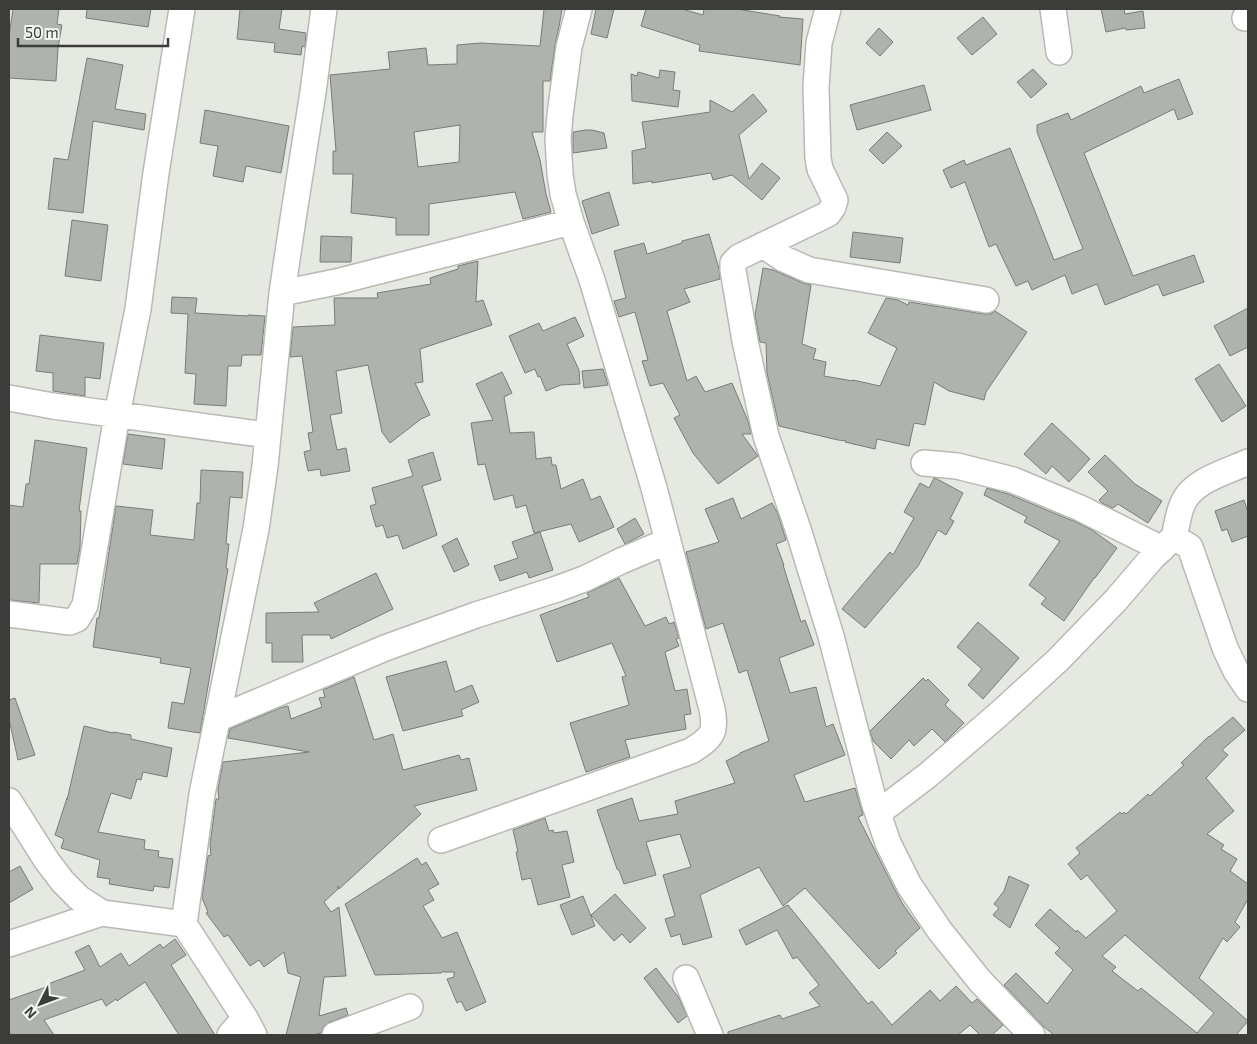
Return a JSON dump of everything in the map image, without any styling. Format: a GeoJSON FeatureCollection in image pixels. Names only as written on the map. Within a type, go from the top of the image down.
{"type":"FeatureCollection","features":[{"type":"Feature","properties":{"kind":"street"},"geometry":{"type":"LineString","coordinates":[[9,614],[70,622],[77,619],[85,605],[117,415],[138,309],[156,173],[182,9]]}},
{"type":"Feature","properties":{"kind":"street"},"geometry":{"type":"LineString","coordinates":[[243,1030],[184,924],[202,794],[256,529],[265,466],[282,293],[324,9]]}},
{"type":"Feature","properties":{"kind":"street"},"geometry":{"type":"LineString","coordinates":[[441,840],[691,751],[704,742],[713,732],[715,722],[651,478],[592,280],[570,222],[563,194],[558,138],[569,48],[579,9]]}},
{"type":"Feature","properties":{"kind":"street"},"geometry":{"type":"LineString","coordinates":[[828,9],[820,44],[816,87],[818,158],[820,169],[835,200],[828,214],[739,257],[733,263],[745,341],[766,436],[798,529],[831,636],[878,813],[888,843],[909,885],[940,931],[980,981],[1032,1035]]}},
{"type":"Feature","properties":{"kind":"street"},"geometry":{"type":"LineString","coordinates":[[1053,9],[1059,52]]}},
{"type":"Feature","properties":{"kind":"street"},"geometry":{"type":"LineString","coordinates":[[282,293],[336,282],[570,222]]}},
{"type":"Feature","properties":{"kind":"street"},"geometry":{"type":"LineString","coordinates":[[763,246],[782,258],[809,270],[986,300]]}},
{"type":"Feature","properties":{"kind":"street"},"geometry":{"type":"LineString","coordinates":[[9,398],[53,406],[268,435]]}},
{"type":"Feature","properties":{"kind":"street"},"geometry":{"type":"LineString","coordinates":[[878,813],[928,775],[1058,660],[1168,543],[1182,504],[1187,495],[1199,483],[1248,462]]}},
{"type":"Feature","properties":{"kind":"street"},"geometry":{"type":"LineString","coordinates":[[924,463],[957,466],[1014,480],[1168,543],[1190,546],[1225,648],[1248,690]]}},
{"type":"Feature","properties":{"kind":"street"},"geometry":{"type":"LineString","coordinates":[[217,719],[385,648],[584,579],[668,541]]}},
{"type":"Feature","properties":{"kind":"street"},"geometry":{"type":"LineString","coordinates":[[9,801],[46,861],[79,898],[102,913],[184,924]]}},
{"type":"Feature","properties":{"kind":"street"},"geometry":{"type":"LineString","coordinates":[[9,944],[102,913]]}},
{"type":"Feature","properties":{"kind":"street"},"geometry":{"type":"LineString","coordinates":[[686,978],[710,1035]]}},
{"type":"Feature","properties":{"kind":"street"},"geometry":{"type":"LineString","coordinates":[[335,1035],[410,1008]]}},
{"type":"Feature","properties":{"kind":"building"},"geometry":{"type":"Polygon","coordinates":[[[13,9],[59,9],[57,24],[62,25],[58,48],[56,81],[9,78],[9,36],[13,9]]]}},
{"type":"Feature","properties":{"kind":"building"},"geometry":{"type":"Polygon","coordinates":[[[87,9],[151,9],[148,27],[86,18],[87,9]]]}},
{"type":"Feature","properties":{"kind":"building"},"geometry":{"type":"Polygon","coordinates":[[[240,9],[282,9],[279,29],[306,33],[305,47],[302,46],[301,55],[274,52],[275,43],[237,39],[240,9]]]}},
{"type":"Feature","properties":{"kind":"building"},"geometry":{"type":"Polygon","coordinates":[[[544,9],[562,9],[550,81],[543,81],[543,132],[532,132],[551,212],[523,219],[515,192],[429,204],[429,235],[396,235],[396,218],[351,213],[353,174],[333,174],[333,151],[336,151],[330,75],[390,69],[388,52],[426,48],[428,65],[457,64],[457,45],[480,43],[540,46],[544,9]],[[460,125],[414,132],[418,167],[459,162],[460,125]]]}},
{"type":"Feature","properties":{"kind":"building"},"geometry":{"type":"Polygon","coordinates":[[[596,9],[614,9],[607,38],[591,34],[596,9]]]}},
{"type":"Feature","properties":{"kind":"building"},"geometry":{"type":"Polygon","coordinates":[[[646,9],[682,9],[703,15],[704,9],[737,9],[779,17],[803,19],[800,65],[699,51],[700,45],[641,26],[646,9]]]}},
{"type":"Feature","properties":{"kind":"building"},"geometry":{"type":"Polygon","coordinates":[[[1101,9],[1124,9],[1125,14],[1143,11],[1145,28],[1126,30],[1125,28],[1106,32],[1101,9]]]}},
{"type":"Feature","properties":{"kind":"building"},"geometry":{"type":"Polygon","coordinates":[[[983,17],[997,34],[972,55],[957,38],[983,17]]]}},
{"type":"Feature","properties":{"kind":"building"},"geometry":{"type":"Polygon","coordinates":[[[879,28],[893,42],[880,56],[866,43],[879,28]]]}},
{"type":"Feature","properties":{"kind":"building"},"geometry":{"type":"Polygon","coordinates":[[[87,58],[123,65],[115,109],[146,114],[144,130],[93,121],[83,213],[48,209],[54,158],[68,160],[87,58]]]}},
{"type":"Feature","properties":{"kind":"building"},"geometry":{"type":"Polygon","coordinates":[[[1033,69],[1047,84],[1031,98],[1017,82],[1033,69]]]}},
{"type":"Feature","properties":{"kind":"building"},"geometry":{"type":"Polygon","coordinates":[[[660,70],[675,72],[673,90],[680,91],[678,107],[632,101],[631,74],[637,76],[638,72],[659,78],[660,70]]]}},
{"type":"Feature","properties":{"kind":"building"},"geometry":{"type":"Polygon","coordinates":[[[1179,79],[1193,114],[1178,120],[1174,109],[1084,153],[1133,276],[1194,255],[1204,282],[1163,296],[1158,284],[1105,305],[1097,284],[1072,294],[1065,275],[1032,290],[1028,281],[1016,286],[996,244],[989,247],[965,182],[951,188],[943,170],[964,160],[966,165],[1010,148],[1054,260],[1083,249],[1037,132],[1037,125],[1068,113],[1071,120],[1141,86],[1144,93],[1179,79]]]}},
{"type":"Feature","properties":{"kind":"building"},"geometry":{"type":"Polygon","coordinates":[[[924,85],[931,110],[857,130],[850,105],[924,85]]]}},
{"type":"Feature","properties":{"kind":"building"},"geometry":{"type":"Polygon","coordinates":[[[753,94],[767,111],[739,135],[749,179],[762,163],[780,178],[762,200],[732,175],[713,180],[711,173],[652,183],[652,181],[633,184],[632,151],[646,148],[642,122],[710,112],[710,100],[732,112],[753,94]]]}},
{"type":"Feature","properties":{"kind":"building"},"geometry":{"type":"Polygon","coordinates":[[[205,110],[289,126],[281,173],[246,166],[243,182],[213,176],[218,146],[200,143],[205,110]]]}},
{"type":"Feature","properties":{"kind":"building"},"geometry":{"type":"Polygon","coordinates":[[[586,130],[604,133],[607,148],[573,153],[573,132],[586,130]]]}},
{"type":"Feature","properties":{"kind":"building"},"geometry":{"type":"Polygon","coordinates":[[[887,132],[902,146],[883,164],[869,150],[887,132]]]}},
{"type":"Feature","properties":{"kind":"building"},"geometry":{"type":"Polygon","coordinates":[[[609,192],[619,225],[592,234],[582,201],[609,192]]]}},
{"type":"Feature","properties":{"kind":"building"},"geometry":{"type":"Polygon","coordinates":[[[72,220],[108,225],[101,281],[65,276],[72,220]]]}},
{"type":"Feature","properties":{"kind":"building"},"geometry":{"type":"Polygon","coordinates":[[[853,232],[903,238],[900,263],[850,257],[853,232]]]}},
{"type":"Feature","properties":{"kind":"building"},"geometry":{"type":"Polygon","coordinates":[[[709,234],[720,279],[684,289],[690,302],[667,311],[687,381],[696,376],[705,392],[732,383],[748,421],[751,434],[742,434],[758,456],[718,484],[693,453],[674,418],[680,415],[663,383],[650,386],[642,361],[648,360],[635,312],[619,317],[614,301],[626,298],[614,251],[644,243],[647,254],[682,243],[682,241],[709,234]]]}},
{"type":"Feature","properties":{"kind":"building"},"geometry":{"type":"Polygon","coordinates":[[[321,236],[352,237],[351,262],[320,262],[321,236]]]}},
{"type":"Feature","properties":{"kind":"building"},"geometry":{"type":"Polygon","coordinates":[[[478,261],[476,302],[483,300],[492,325],[420,349],[423,382],[415,383],[430,415],[421,419],[390,443],[382,432],[368,365],[336,371],[342,413],[330,415],[337,450],[346,448],[350,471],[321,476],[320,469],[308,471],[304,452],[311,450],[308,433],[313,432],[302,356],[290,357],[293,327],[335,325],[334,298],[378,298],[377,293],[431,284],[430,278],[458,269],[458,266],[478,261]]]}},
{"type":"Feature","properties":{"kind":"building"},"geometry":{"type":"Polygon","coordinates":[[[763,268],[811,285],[802,344],[816,349],[813,359],[826,362],[824,376],[880,386],[897,348],[868,333],[886,298],[898,300],[908,305],[909,302],[984,314],[991,314],[995,311],[1027,332],[986,392],[984,400],[949,391],[934,382],[925,425],[914,423],[909,446],[877,439],[875,449],[779,426],[767,373],[766,343],[760,342],[755,315],[763,268]]]}},
{"type":"Feature","properties":{"kind":"building"},"geometry":{"type":"Polygon","coordinates":[[[172,297],[197,298],[195,313],[265,316],[261,355],[242,355],[241,366],[228,366],[226,406],[194,404],[196,374],[185,373],[188,314],[171,313],[172,297]]]}},
{"type":"Feature","properties":{"kind":"building"},"geometry":{"type":"Polygon","coordinates":[[[1248,308],[1248,347],[1230,356],[1214,326],[1248,308]]]}},
{"type":"Feature","properties":{"kind":"building"},"geometry":{"type":"Polygon","coordinates":[[[575,317],[584,336],[567,344],[579,370],[580,384],[561,385],[546,391],[535,369],[525,373],[509,336],[539,323],[543,331],[575,317]]]}},
{"type":"Feature","properties":{"kind":"building"},"geometry":{"type":"Polygon","coordinates":[[[40,335],[104,343],[100,379],[85,377],[85,396],[53,391],[53,373],[36,371],[40,335]]]}},
{"type":"Feature","properties":{"kind":"building"},"geometry":{"type":"Polygon","coordinates":[[[1219,364],[1246,406],[1222,422],[1195,379],[1219,364]]]}},
{"type":"Feature","properties":{"kind":"building"},"geometry":{"type":"Polygon","coordinates":[[[603,369],[608,385],[584,388],[582,371],[603,369]]]}},
{"type":"Feature","properties":{"kind":"building"},"geometry":{"type":"Polygon","coordinates":[[[502,372],[512,393],[504,397],[510,433],[534,432],[536,459],[551,457],[552,465],[556,465],[561,489],[583,479],[591,500],[600,496],[614,527],[579,542],[571,524],[534,533],[526,505],[516,508],[513,495],[494,500],[485,464],[478,465],[471,423],[493,420],[476,384],[502,372]]]}},
{"type":"Feature","properties":{"kind":"building"},"geometry":{"type":"Polygon","coordinates":[[[1052,423],[1090,459],[1069,482],[1052,466],[1046,474],[1024,454],[1052,423]]]}},
{"type":"Feature","properties":{"kind":"building"},"geometry":{"type":"Polygon","coordinates":[[[128,434],[165,439],[162,469],[123,464],[128,434]]]}},
{"type":"Feature","properties":{"kind":"building"},"geometry":{"type":"Polygon","coordinates":[[[35,440],[87,448],[79,511],[81,511],[80,547],[77,564],[40,564],[39,603],[9,600],[9,505],[23,507],[26,484],[29,484],[35,440]]]}},
{"type":"Feature","properties":{"kind":"building"},"geometry":{"type":"Polygon","coordinates":[[[433,452],[441,480],[422,486],[437,535],[403,549],[398,535],[387,538],[383,525],[376,527],[370,506],[376,504],[372,488],[413,476],[408,460],[433,452]]]}},
{"type":"Feature","properties":{"kind":"building"},"geometry":{"type":"Polygon","coordinates":[[[1105,455],[1135,484],[1162,501],[1148,523],[1118,504],[1113,508],[1099,500],[1108,491],[1088,472],[1105,455]]]}},
{"type":"Feature","properties":{"kind":"building"},"geometry":{"type":"Polygon","coordinates":[[[201,470],[243,472],[242,498],[230,497],[226,544],[229,544],[226,568],[228,569],[200,733],[168,728],[172,702],[184,704],[191,668],[160,663],[161,658],[93,647],[116,506],[153,510],[150,535],[194,540],[197,503],[200,503],[201,470]]]}},
{"type":"Feature","properties":{"kind":"building"},"geometry":{"type":"Polygon","coordinates":[[[934,478],[963,493],[950,519],[954,521],[946,535],[938,530],[918,566],[865,628],[842,609],[890,552],[893,555],[914,518],[904,512],[920,483],[929,488],[934,478]]]}},
{"type":"Feature","properties":{"kind":"building"},"geometry":{"type":"Polygon","coordinates":[[[987,488],[1008,494],[1074,521],[1092,530],[1117,548],[1064,621],[1041,604],[1046,598],[1029,585],[1060,541],[1024,522],[1027,517],[984,495],[987,488]]]}},
{"type":"Feature","properties":{"kind":"building"},"geometry":{"type":"Polygon","coordinates":[[[733,498],[741,519],[772,503],[778,514],[786,540],[776,544],[801,622],[805,620],[814,645],[779,658],[790,693],[816,687],[826,727],[833,724],[845,755],[794,775],[805,802],[855,788],[863,815],[858,817],[896,892],[920,928],[879,969],[805,888],[783,906],[759,867],[700,895],[712,937],[683,945],[680,934],[671,937],[665,919],[675,916],[663,875],[691,867],[680,834],[646,842],[656,875],[624,884],[597,810],[632,798],[639,821],[678,814],[675,801],[735,783],[726,761],[769,741],[747,670],[739,673],[723,623],[706,629],[686,552],[719,542],[705,509],[733,498]]]}},
{"type":"Feature","properties":{"kind":"building"},"geometry":{"type":"Polygon","coordinates":[[[1244,500],[1248,512],[1248,536],[1232,542],[1227,529],[1222,531],[1215,511],[1244,500]]]}},
{"type":"Feature","properties":{"kind":"building"},"geometry":{"type":"Polygon","coordinates":[[[635,518],[644,534],[625,544],[617,529],[635,518]]]}},
{"type":"Feature","properties":{"kind":"building"},"geometry":{"type":"Polygon","coordinates":[[[540,532],[553,570],[529,578],[527,572],[500,581],[494,566],[518,558],[512,542],[540,532]]]}},
{"type":"Feature","properties":{"kind":"building"},"geometry":{"type":"Polygon","coordinates":[[[457,538],[469,565],[454,572],[442,546],[457,538]]]}},
{"type":"Feature","properties":{"kind":"building"},"geometry":{"type":"Polygon","coordinates":[[[376,573],[393,609],[331,639],[330,635],[302,635],[303,662],[272,662],[272,643],[266,643],[266,613],[319,612],[314,603],[376,573]]]}},
{"type":"Feature","properties":{"kind":"building"},"geometry":{"type":"Polygon","coordinates":[[[619,578],[645,626],[666,617],[669,624],[674,622],[679,638],[676,639],[679,646],[665,652],[675,691],[687,689],[691,714],[684,715],[686,729],[625,740],[630,757],[586,772],[570,723],[629,705],[622,677],[626,676],[612,643],[557,662],[540,615],[589,597],[587,593],[619,578]]]}},
{"type":"Feature","properties":{"kind":"building"},"geometry":{"type":"Polygon","coordinates":[[[978,622],[1019,658],[983,699],[968,685],[982,669],[957,647],[978,622]]]}},
{"type":"Feature","properties":{"kind":"building"},"geometry":{"type":"Polygon","coordinates":[[[446,661],[455,692],[472,685],[479,702],[461,710],[463,716],[403,731],[386,677],[446,661]]]}},
{"type":"Feature","properties":{"kind":"building"},"geometry":{"type":"Polygon","coordinates":[[[354,677],[374,740],[393,734],[403,770],[459,755],[461,760],[469,758],[477,790],[414,806],[421,814],[339,889],[338,886],[338,889],[324,902],[331,912],[339,907],[346,976],[324,977],[319,1016],[346,1008],[348,1015],[324,1026],[321,1033],[313,1035],[286,1035],[301,977],[288,973],[284,952],[264,967],[259,960],[250,966],[228,935],[224,937],[206,913],[208,912],[202,898],[208,856],[211,855],[210,845],[216,799],[219,799],[218,790],[223,762],[309,752],[228,738],[230,729],[288,706],[291,719],[322,707],[319,698],[325,697],[323,690],[354,677]]]}},
{"type":"Feature","properties":{"kind":"building"},"geometry":{"type":"Polygon","coordinates":[[[923,678],[926,681],[928,679],[949,700],[945,705],[964,723],[945,742],[932,729],[914,746],[909,740],[891,759],[873,741],[870,731],[923,678]]]}},
{"type":"Feature","properties":{"kind":"building"},"geometry":{"type":"Polygon","coordinates":[[[15,698],[35,755],[18,760],[9,719],[9,700],[15,698]]]}},
{"type":"Feature","properties":{"kind":"building"},"geometry":{"type":"Polygon","coordinates":[[[1233,717],[1245,730],[1222,750],[1228,755],[1206,778],[1234,811],[1207,834],[1224,845],[1221,849],[1237,859],[1230,871],[1248,884],[1248,899],[1235,922],[1240,927],[1227,942],[1223,938],[1199,978],[1248,1021],[1236,1035],[1054,1035],[1004,985],[1016,973],[1047,1004],[1073,970],[1055,953],[1060,948],[1035,925],[1050,909],[1076,932],[1077,930],[1086,938],[1117,911],[1087,875],[1081,880],[1068,864],[1080,853],[1076,848],[1120,812],[1126,814],[1148,794],[1150,796],[1184,765],[1181,763],[1233,717]],[[1125,935],[1102,956],[1116,967],[1112,971],[1138,991],[1141,988],[1197,1033],[1214,1013],[1125,935]]]}},
{"type":"Feature","properties":{"kind":"building"},"geometry":{"type":"Polygon","coordinates":[[[84,726],[131,735],[131,739],[172,748],[167,777],[143,772],[141,780],[137,779],[131,799],[111,793],[98,832],[145,840],[144,849],[159,851],[158,857],[173,859],[169,888],[154,886],[153,891],[109,884],[110,879],[97,877],[100,860],[61,848],[64,839],[55,835],[67,798],[67,800],[84,726]]]}},
{"type":"Feature","properties":{"kind":"building"},"geometry":{"type":"Polygon","coordinates":[[[545,818],[549,831],[553,830],[554,833],[567,831],[574,862],[562,865],[570,897],[538,905],[531,878],[522,880],[513,830],[545,818]]]}},
{"type":"Feature","properties":{"kind":"building"},"geometry":{"type":"Polygon","coordinates":[[[417,858],[422,865],[426,862],[439,884],[428,890],[434,900],[423,906],[442,938],[457,932],[486,1002],[466,1011],[461,1001],[457,1003],[447,979],[454,977],[454,972],[375,975],[345,904],[417,858]]]}},
{"type":"Feature","properties":{"kind":"building"},"geometry":{"type":"Polygon","coordinates":[[[20,866],[33,889],[9,903],[9,872],[20,866]]]}},
{"type":"Feature","properties":{"kind":"building"},"geometry":{"type":"Polygon","coordinates":[[[1009,876],[1029,885],[1010,928],[993,915],[999,908],[994,904],[1004,891],[1009,876]]]}},
{"type":"Feature","properties":{"kind":"building"},"geometry":{"type":"Polygon","coordinates":[[[615,894],[646,928],[630,943],[622,934],[614,941],[591,915],[615,894]]]}},
{"type":"Feature","properties":{"kind":"building"},"geometry":{"type":"Polygon","coordinates":[[[583,896],[595,926],[572,935],[560,905],[583,896]]]}},
{"type":"Feature","properties":{"kind":"building"},"geometry":{"type":"Polygon","coordinates":[[[788,905],[868,1004],[872,1001],[892,1025],[930,990],[940,1001],[956,986],[972,1003],[977,999],[1003,1025],[992,1035],[980,1035],[970,1025],[958,1035],[728,1035],[728,1032],[780,1015],[782,1019],[820,1006],[809,993],[819,985],[797,957],[793,959],[777,930],[746,945],[739,930],[788,905]]]}},
{"type":"Feature","properties":{"kind":"building"},"geometry":{"type":"Polygon","coordinates":[[[175,939],[186,955],[171,965],[215,1035],[179,1035],[145,982],[117,1001],[116,999],[106,1006],[102,999],[44,1020],[54,1035],[9,1035],[9,1000],[49,986],[48,984],[85,970],[75,952],[89,945],[100,967],[121,953],[129,966],[160,944],[163,948],[175,939]]]}},
{"type":"Feature","properties":{"kind":"building"},"geometry":{"type":"Polygon","coordinates":[[[656,968],[679,998],[687,1016],[678,1023],[644,978],[656,968]]]}}]}
